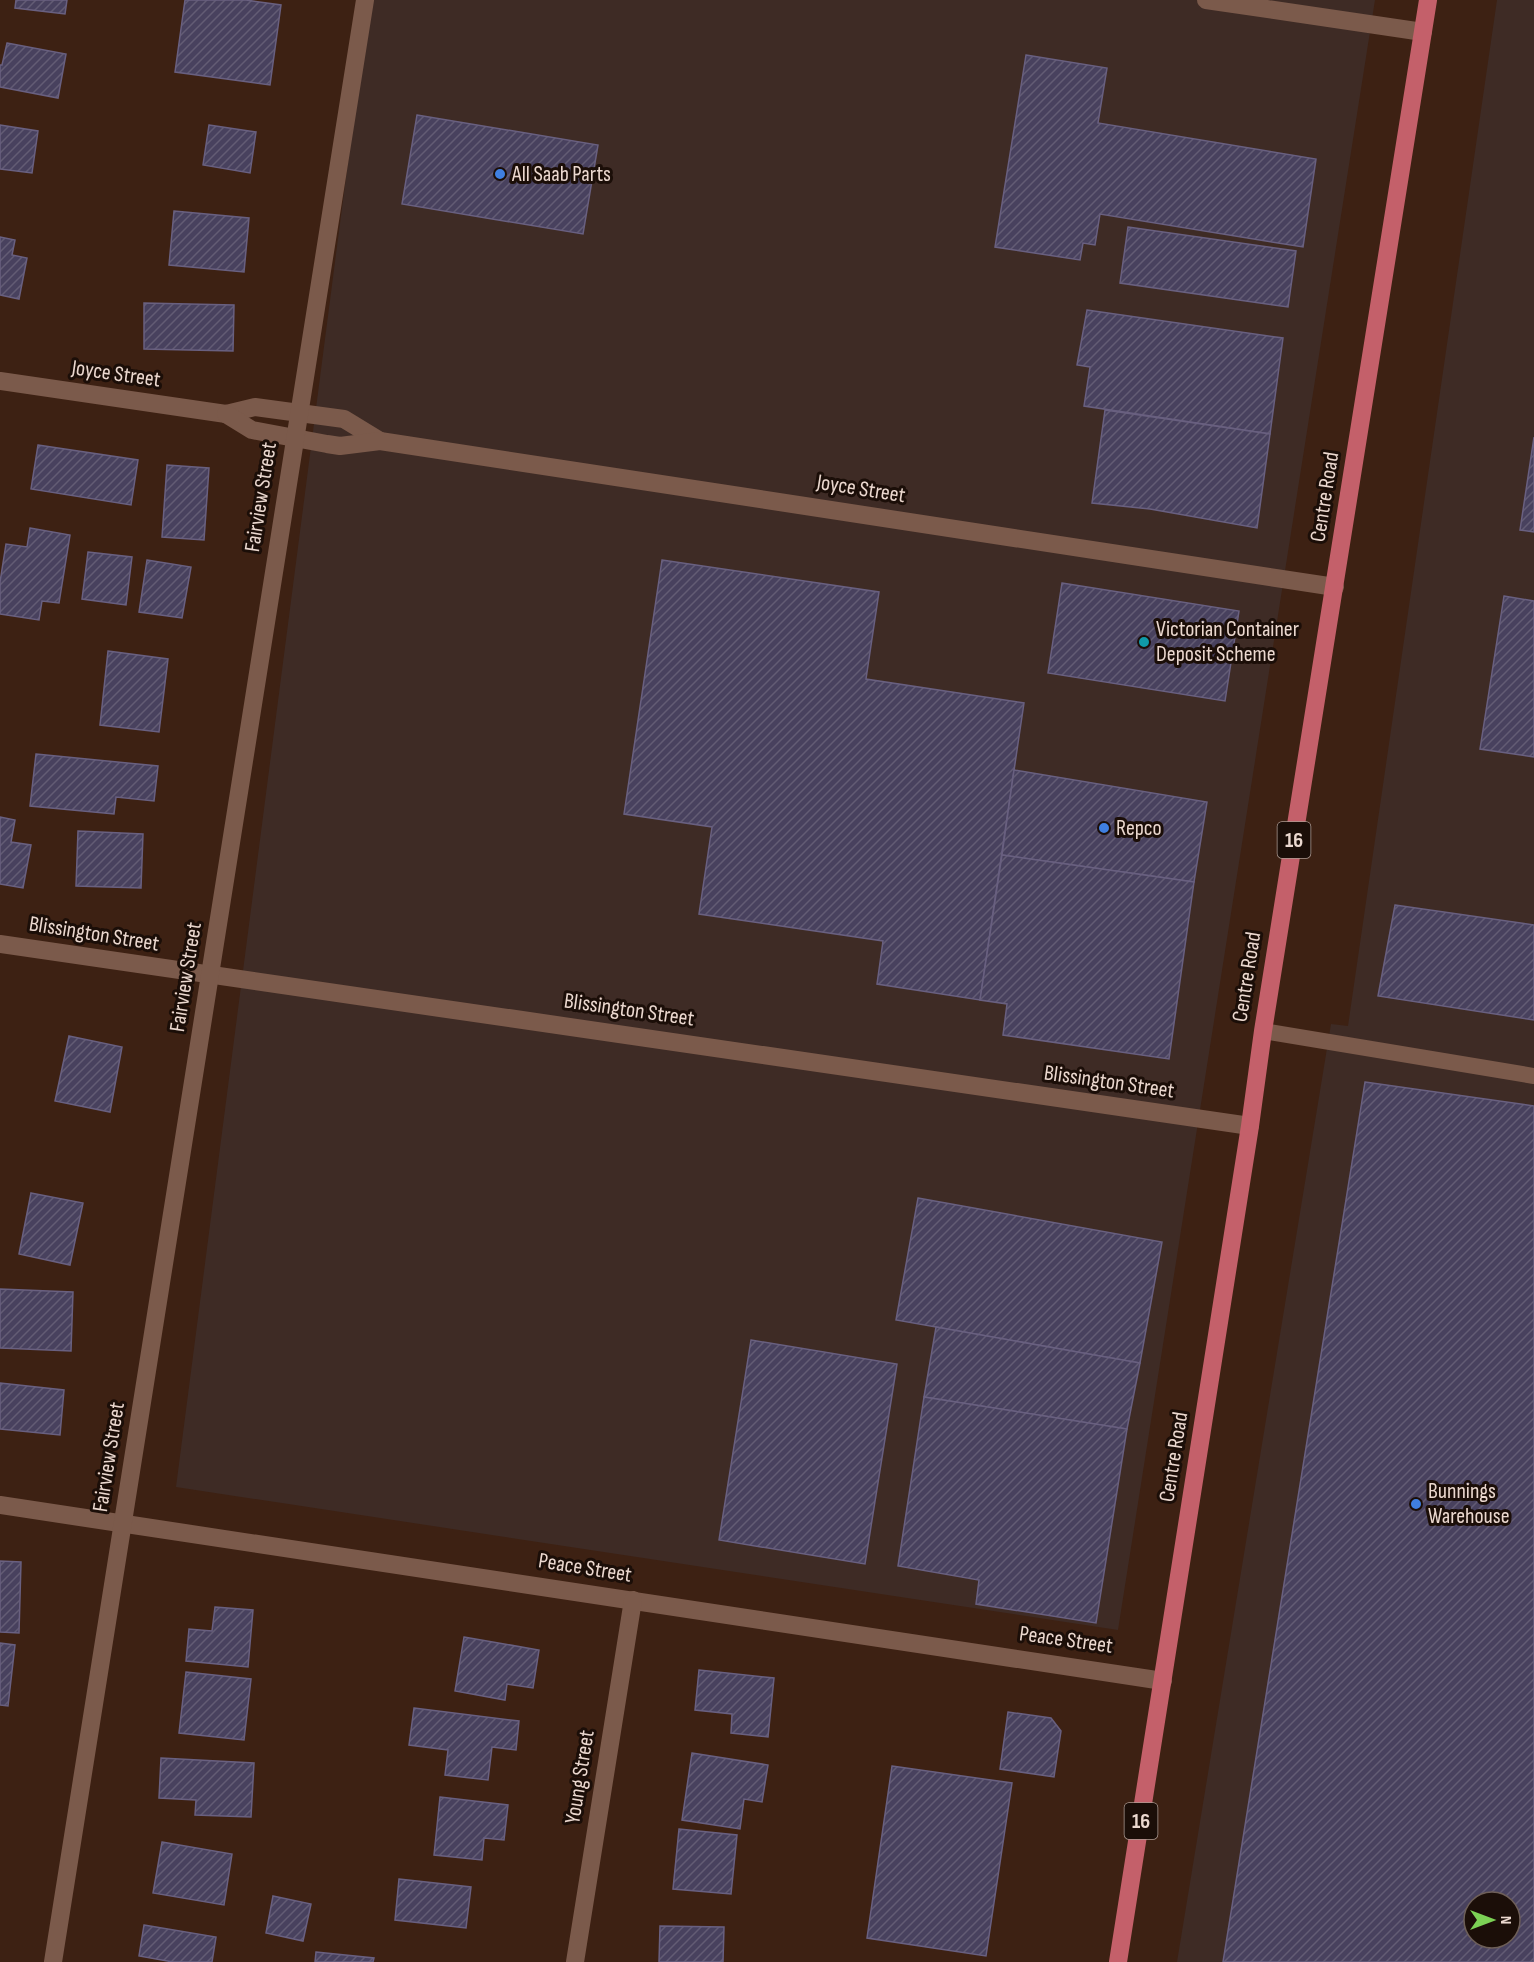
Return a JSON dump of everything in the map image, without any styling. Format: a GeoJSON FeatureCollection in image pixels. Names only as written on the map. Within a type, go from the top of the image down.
{"type":"FeatureCollection","features":[{"type":"Feature","properties":{"kind":"main road","name":"Centre Road"},"geometry":{"type":"LineString","coordinates":[[1118,1962],[1263,1031],[1428,0]]}},
{"type":"Feature","properties":{"kind":"street","name":"Fairview Street"},"geometry":{"type":"LineString","coordinates":[[53,1962],[365,0]]}},
{"type":"Feature","properties":{"kind":"street"},"geometry":{"type":"LineString","coordinates":[[1206,0],[1423,32]]}},
{"type":"Feature","properties":{"kind":"street","name":"Joyce Street"},"geometry":{"type":"LineString","coordinates":[[0,381],[226,414],[255,407],[344,419],[380,441]]}},
{"type":"Feature","properties":{"kind":"street","name":"Joyce Street"},"geometry":{"type":"LineString","coordinates":[[226,414],[252,430],[294,439],[340,446],[380,441],[1335,587]]}},
{"type":"Feature","properties":{"kind":"street","name":"Blissington Street"},"geometry":{"type":"LineString","coordinates":[[0,944],[1250,1126]]}},
{"type":"Feature","properties":{"kind":"street","name":"Peace Street"},"geometry":{"type":"LineString","coordinates":[[0,1505],[1163,1681]]}},
{"type":"Feature","properties":{"kind":"street","name":"Young Street"},"geometry":{"type":"LineString","coordinates":[[575,1962],[633,1600]]}},
{"type":"Feature","properties":{"kind":"lane"},"geometry":{"type":"LineString","coordinates":[[1263,1031],[1534,1076]]}},
{"type":"Feature","properties":{"kind":"shaded area"},"geometry":{"type":"Polygon","coordinates":[[[369,0],[1375,0],[1118,1630],[176,1487],[369,0]]]}},
{"type":"Feature","properties":{"kind":"shaded area"},"geometry":{"type":"Polygon","coordinates":[[[1497,0],[1534,0],[1534,1962],[1177,1962],[1331,1024],[1348,1026],[1497,0]]]}},
{"type":"Feature","properties":{"kind":"building"},"geometry":{"type":"Polygon","coordinates":[[[16,0],[67,0],[65,14],[15,8],[16,0]]]}},
{"type":"Feature","properties":{"kind":"building"},"geometry":{"type":"Polygon","coordinates":[[[185,0],[246,0],[281,5],[270,85],[175,72],[185,0]]]}},
{"type":"Feature","properties":{"kind":"building"},"geometry":{"type":"Polygon","coordinates":[[[7,43],[66,54],[58,98],[0,87],[0,65],[2,65],[7,43]]]}},
{"type":"Feature","properties":{"kind":"building"},"geometry":{"type":"Polygon","coordinates":[[[1026,55],[1107,68],[1098,123],[1316,159],[1303,247],[1100,214],[1095,245],[1083,243],[1080,260],[995,247],[1026,55]]]}},
{"type":"Feature","properties":{"kind":"building","name":"All Saab Parts"},"geometry":{"type":"Polygon","coordinates":[[[417,115],[598,145],[583,234],[402,204],[417,115]]]}},
{"type":"Feature","properties":{"kind":"building"},"geometry":{"type":"Polygon","coordinates":[[[0,125],[38,131],[32,173],[0,169],[0,125]]]}},
{"type":"Feature","properties":{"kind":"building"},"geometry":{"type":"Polygon","coordinates":[[[209,125],[256,132],[250,173],[203,165],[209,125]]]}},
{"type":"Feature","properties":{"kind":"building"},"geometry":{"type":"Polygon","coordinates":[[[174,211],[249,218],[244,272],[169,265],[174,211]]]}},
{"type":"Feature","properties":{"kind":"building"},"geometry":{"type":"Polygon","coordinates":[[[1128,227],[1296,251],[1288,307],[1120,283],[1128,227]]]}},
{"type":"Feature","properties":{"kind":"building"},"geometry":{"type":"Polygon","coordinates":[[[0,237],[15,240],[12,255],[27,258],[19,299],[0,295],[0,237]]]}},
{"type":"Feature","properties":{"kind":"building"},"geometry":{"type":"Polygon","coordinates":[[[144,303],[234,305],[233,351],[144,349],[144,303]]]}},
{"type":"Feature","properties":{"kind":"building"},"geometry":{"type":"Polygon","coordinates":[[[1087,310],[1283,338],[1270,434],[1084,406],[1090,367],[1077,365],[1087,310]]]}},
{"type":"Feature","properties":{"kind":"building"},"geometry":{"type":"Polygon","coordinates":[[[1105,410],[1270,434],[1257,528],[1150,509],[1092,503],[1105,410]]]}},
{"type":"Feature","properties":{"kind":"building"},"geometry":{"type":"Polygon","coordinates":[[[1534,437],[1534,532],[1520,530],[1534,437]]]}},
{"type":"Feature","properties":{"kind":"building"},"geometry":{"type":"Polygon","coordinates":[[[38,445],[138,460],[131,505],[31,489],[38,445]]]}},
{"type":"Feature","properties":{"kind":"building"},"geometry":{"type":"Polygon","coordinates":[[[167,465],[209,468],[204,540],[162,537],[167,465]]]}},
{"type":"Feature","properties":{"kind":"building"},"geometry":{"type":"Polygon","coordinates":[[[30,528],[70,535],[59,603],[42,601],[39,620],[0,614],[0,582],[6,544],[27,547],[30,528]]]}},
{"type":"Feature","properties":{"kind":"building"},"geometry":{"type":"Polygon","coordinates":[[[88,552],[132,557],[126,605],[82,599],[88,552]]]}},
{"type":"Feature","properties":{"kind":"building"},"geometry":{"type":"Polygon","coordinates":[[[147,560],[191,567],[182,618],[139,612],[147,560]]]}},
{"type":"Feature","properties":{"kind":"building"},"geometry":{"type":"Polygon","coordinates":[[[662,560],[879,592],[866,679],[1024,703],[980,1000],[877,984],[883,941],[699,914],[712,827],[624,814],[662,560]]]}},
{"type":"Feature","properties":{"kind":"building","name":"Victorian Container Deposit Scheme"},"geometry":{"type":"Polygon","coordinates":[[[1062,583],[1239,611],[1225,701],[1048,673],[1062,583]]]}},
{"type":"Feature","properties":{"kind":"building"},"geometry":{"type":"Polygon","coordinates":[[[1504,596],[1534,601],[1534,757],[1480,749],[1504,596]]]}},
{"type":"Feature","properties":{"kind":"building"},"geometry":{"type":"Polygon","coordinates":[[[108,651],[168,659],[159,732],[100,725],[108,651]]]}},
{"type":"Feature","properties":{"kind":"building"},"geometry":{"type":"Polygon","coordinates":[[[36,754],[158,766],[154,801],[116,797],[114,814],[30,806],[36,754]]]}},
{"type":"Feature","properties":{"kind":"building","name":"Repco"},"geometry":{"type":"Polygon","coordinates":[[[1014,770],[1207,802],[1194,882],[1002,855],[1014,770]]]}},
{"type":"Feature","properties":{"kind":"building"},"geometry":{"type":"Polygon","coordinates":[[[0,817],[15,820],[11,842],[31,845],[23,888],[0,884],[0,817]]]}},
{"type":"Feature","properties":{"kind":"building"},"geometry":{"type":"Polygon","coordinates":[[[78,831],[143,834],[141,888],[76,886],[78,831]]]}},
{"type":"Feature","properties":{"kind":"building"},"geometry":{"type":"Polygon","coordinates":[[[1002,855],[1194,882],[1169,1059],[1003,1035],[1007,1004],[980,1000],[1002,855]]]}},
{"type":"Feature","properties":{"kind":"building"},"geometry":{"type":"Polygon","coordinates":[[[1395,905],[1534,925],[1534,1020],[1378,996],[1395,905]]]}},
{"type":"Feature","properties":{"kind":"building"},"geometry":{"type":"Polygon","coordinates":[[[69,1036],[122,1047],[110,1112],[55,1101],[69,1036]]]}},
{"type":"Feature","properties":{"kind":"building","name":"Bunnings Warehouse"},"geometry":{"type":"Polygon","coordinates":[[[1365,1082],[1534,1106],[1534,1962],[1223,1962],[1365,1082]]]}},
{"type":"Feature","properties":{"kind":"building"},"geometry":{"type":"Polygon","coordinates":[[[31,1193],[83,1203],[70,1265],[19,1254],[31,1193]]]}},
{"type":"Feature","properties":{"kind":"building"},"geometry":{"type":"Polygon","coordinates":[[[918,1198],[1162,1242],[1140,1363],[896,1320],[918,1198]]]}},
{"type":"Feature","properties":{"kind":"building"},"geometry":{"type":"Polygon","coordinates":[[[0,1289],[73,1292],[71,1351],[0,1348],[0,1289]]]}},
{"type":"Feature","properties":{"kind":"building"},"geometry":{"type":"Polygon","coordinates":[[[936,1327],[1140,1363],[1127,1429],[924,1397],[936,1327]]]}},
{"type":"Feature","properties":{"kind":"building"},"geometry":{"type":"Polygon","coordinates":[[[751,1340],[897,1364],[865,1564],[719,1540],[751,1340]]]}},
{"type":"Feature","properties":{"kind":"building"},"geometry":{"type":"Polygon","coordinates":[[[0,1383],[64,1390],[60,1435],[0,1429],[0,1383]]]}},
{"type":"Feature","properties":{"kind":"building"},"geometry":{"type":"Polygon","coordinates":[[[924,1397],[1127,1429],[1096,1623],[976,1604],[979,1580],[898,1566],[924,1397]]]}},
{"type":"Feature","properties":{"kind":"building"},"geometry":{"type":"Polygon","coordinates":[[[0,1561],[21,1562],[19,1633],[0,1632],[0,1561]]]}},
{"type":"Feature","properties":{"kind":"building"},"geometry":{"type":"Polygon","coordinates":[[[215,1607],[253,1610],[248,1667],[186,1661],[189,1629],[212,1631],[215,1607]]]}},
{"type":"Feature","properties":{"kind":"building"},"geometry":{"type":"Polygon","coordinates":[[[464,1637],[539,1650],[533,1688],[507,1684],[505,1700],[455,1691],[464,1637]]]}},
{"type":"Feature","properties":{"kind":"building"},"geometry":{"type":"Polygon","coordinates":[[[0,1643],[15,1645],[8,1706],[0,1705],[0,1643]]]}},
{"type":"Feature","properties":{"kind":"building"},"geometry":{"type":"Polygon","coordinates":[[[699,1670],[774,1678],[768,1737],[731,1733],[732,1714],[695,1710],[699,1670]]]}},
{"type":"Feature","properties":{"kind":"building"},"geometry":{"type":"Polygon","coordinates":[[[186,1672],[251,1679],[244,1740],[179,1733],[186,1672]]]}},
{"type":"Feature","properties":{"kind":"building"},"geometry":{"type":"Polygon","coordinates":[[[414,1708],[519,1721],[516,1750],[492,1747],[488,1780],[445,1775],[448,1750],[409,1745],[414,1708]]]}},
{"type":"Feature","properties":{"kind":"building"},"geometry":{"type":"Polygon","coordinates":[[[1008,1712],[1051,1718],[1061,1731],[1054,1777],[1000,1769],[1008,1712]]]}},
{"type":"Feature","properties":{"kind":"building"},"geometry":{"type":"Polygon","coordinates":[[[692,1753],[768,1765],[762,1802],[744,1799],[740,1829],[682,1820],[692,1753]]]}},
{"type":"Feature","properties":{"kind":"building"},"geometry":{"type":"Polygon","coordinates":[[[161,1758],[254,1763],[251,1817],[195,1815],[196,1800],[159,1798],[161,1758]]]}},
{"type":"Feature","properties":{"kind":"building"},"geometry":{"type":"Polygon","coordinates":[[[892,1766],[1012,1783],[986,1956],[867,1938],[892,1766]]]}},
{"type":"Feature","properties":{"kind":"building"},"geometry":{"type":"Polygon","coordinates":[[[440,1797],[508,1805],[504,1840],[484,1838],[482,1860],[434,1855],[440,1797]]]}},
{"type":"Feature","properties":{"kind":"building"},"geometry":{"type":"Polygon","coordinates":[[[679,1829],[737,1835],[731,1894],[673,1889],[679,1829]]]}},
{"type":"Feature","properties":{"kind":"building"},"geometry":{"type":"Polygon","coordinates":[[[162,1842],[232,1854],[224,1905],[153,1893],[162,1842]]]}},
{"type":"Feature","properties":{"kind":"building"},"geometry":{"type":"Polygon","coordinates":[[[399,1879],[471,1887],[466,1928],[395,1920],[399,1879]]]}},
{"type":"Feature","properties":{"kind":"building"},"geometry":{"type":"Polygon","coordinates":[[[273,1896],[311,1904],[303,1941],[266,1933],[273,1896]]]}},
{"type":"Feature","properties":{"kind":"building"},"geometry":{"type":"Polygon","coordinates":[[[144,1925],[216,1937],[212,1962],[173,1962],[139,1956],[144,1925]]]}},
{"type":"Feature","properties":{"kind":"building"},"geometry":{"type":"Polygon","coordinates":[[[660,1926],[724,1927],[723,1962],[659,1962],[660,1926]]]}},
{"type":"Feature","properties":{"kind":"building"},"geometry":{"type":"Polygon","coordinates":[[[316,1952],[374,1958],[373,1962],[315,1962],[316,1952]]]}},
{"type":"Feature","properties":{"kind":"place","name":"All Saab Parts"},"geometry":{"type":"Point","coordinates":[500,174]}},
{"type":"Feature","properties":{"kind":"place","name":"Victorian Container Deposit Scheme"},"geometry":{"type":"Point","coordinates":[1144,642]}},
{"type":"Feature","properties":{"kind":"place","name":"Repco"},"geometry":{"type":"Point","coordinates":[1104,828]}},
{"type":"Feature","properties":{"kind":"place","name":"Bunnings Warehouse"},"geometry":{"type":"Point","coordinates":[1416,1504]}}]}
